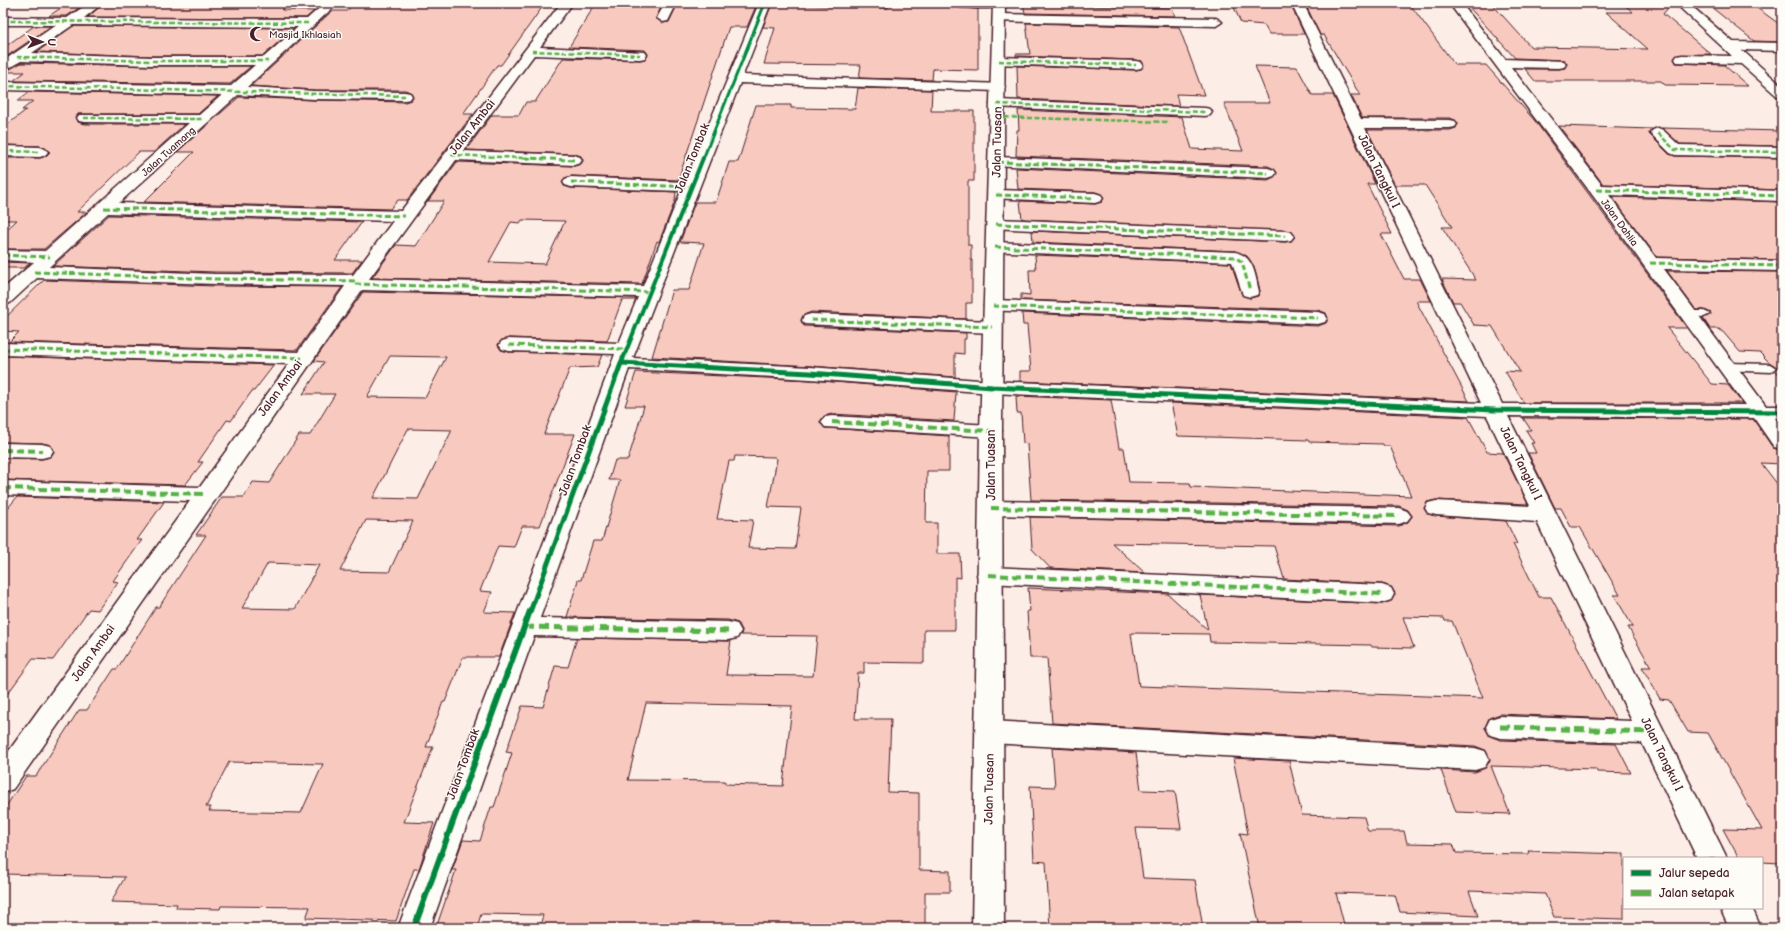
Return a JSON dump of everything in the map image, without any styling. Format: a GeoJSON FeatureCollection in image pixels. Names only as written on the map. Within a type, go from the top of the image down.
{"type":"FeatureCollection","features":[{"type":"Feature","properties":{"kind":"street"},"geometry":{"type":"LineString","coordinates":[[8,62],[97,3]]}},
{"type":"Feature","properties":{"kind":"street","name":"Jalan Tuamang"},"geometry":{"type":"LineString","coordinates":[[3,299],[332,3]]}},
{"type":"Feature","properties":{"kind":"street","name":"Jalan Ambai"},"geometry":{"type":"LineString","coordinates":[[3,781],[205,494],[357,282],[451,154],[532,51],[567,3]]}},
{"type":"Feature","properties":{"kind":"street"},"geometry":{"type":"LineString","coordinates":[[662,18],[671,3]]}},
{"type":"Feature","properties":{"kind":"street","name":"Jalan Tombak"},"geometry":{"type":"LineString","coordinates":[[414,928],[624,356],[765,3]]}},
{"type":"Feature","properties":{"kind":"street"},"geometry":{"type":"LineString","coordinates":[[958,3],[999,8],[1216,22]]}},
{"type":"Feature","properties":{"kind":"street","name":"Jalan Tangkul I"},"geometry":{"type":"LineString","coordinates":[[1297,3],[1712,857]]}},
{"type":"Feature","properties":{"kind":"street","name":"Jalan Dahlia"},"geometry":{"type":"LineString","coordinates":[[1455,3],[1597,190],[1650,263],[1696,314],[1727,367],[1782,442]]}},
{"type":"Feature","properties":{"kind":"street"},"geometry":{"type":"LineString","coordinates":[[1681,3],[1782,93]]}},
{"type":"Feature","properties":{"kind":"street","name":"Jalan Tuasan"},"geometry":{"type":"LineString","coordinates":[[988,928],[990,732],[989,575],[992,327],[996,224],[999,8]]}},
{"type":"Feature","properties":{"kind":"street"},"geometry":{"type":"LineString","coordinates":[[3,21],[310,23]]}},
{"type":"Feature","properties":{"kind":"street"},"geometry":{"type":"LineString","coordinates":[[1729,46],[1782,47]]}},
{"type":"Feature","properties":{"kind":"street"},"geometry":{"type":"LineString","coordinates":[[532,51],[640,55]]}},
{"type":"Feature","properties":{"kind":"street"},"geometry":{"type":"LineString","coordinates":[[1682,59],[1745,60]]}},
{"type":"Feature","properties":{"kind":"street"},"geometry":{"type":"LineString","coordinates":[[8,62],[268,61]]}},
{"type":"Feature","properties":{"kind":"street"},"geometry":{"type":"LineString","coordinates":[[999,61],[1136,65]]}},
{"type":"Feature","properties":{"kind":"street"},"geometry":{"type":"LineString","coordinates":[[1501,63],[1559,64]]}},
{"type":"Feature","properties":{"kind":"street"},"geometry":{"type":"LineString","coordinates":[[735,79],[998,102],[1134,110],[1205,112]]}},
{"type":"Feature","properties":{"kind":"street"},"geometry":{"type":"LineString","coordinates":[[3,86],[235,90],[303,95],[405,96]]}},
{"type":"Feature","properties":{"kind":"street"},"geometry":{"type":"LineString","coordinates":[[998,102],[1168,122]]}},
{"type":"Feature","properties":{"kind":"street"},"geometry":{"type":"LineString","coordinates":[[84,118],[203,119]]}},
{"type":"Feature","properties":{"kind":"street"},"geometry":{"type":"LineString","coordinates":[[1355,123],[1450,124]]}},
{"type":"Feature","properties":{"kind":"street"},"geometry":{"type":"LineString","coordinates":[[1658,133],[1675,150],[1782,152]]}},
{"type":"Feature","properties":{"kind":"street"},"geometry":{"type":"LineString","coordinates":[[3,151],[40,152]]}},
{"type":"Feature","properties":{"kind":"street"},"geometry":{"type":"LineString","coordinates":[[451,154],[574,160]]}},
{"type":"Feature","properties":{"kind":"street"},"geometry":{"type":"LineString","coordinates":[[997,162],[1268,173]]}},
{"type":"Feature","properties":{"kind":"street"},"geometry":{"type":"LineString","coordinates":[[571,182],[691,187]]}},
{"type":"Feature","properties":{"kind":"street"},"geometry":{"type":"LineString","coordinates":[[1597,190],[1782,196]]}},
{"type":"Feature","properties":{"kind":"street"},"geometry":{"type":"LineString","coordinates":[[996,195],[1095,198]]}},
{"type":"Feature","properties":{"kind":"street"},"geometry":{"type":"LineString","coordinates":[[104,208],[405,216]]}},
{"type":"Feature","properties":{"kind":"street"},"geometry":{"type":"LineString","coordinates":[[996,224],[1285,236]]}},
{"type":"Feature","properties":{"kind":"street"},"geometry":{"type":"LineString","coordinates":[[995,247],[1234,257],[1242,262],[1250,291]]}},
{"type":"Feature","properties":{"kind":"street"},"geometry":{"type":"LineString","coordinates":[[3,255],[50,257]]}},
{"type":"Feature","properties":{"kind":"street"},"geometry":{"type":"LineString","coordinates":[[1650,263],[1782,266]]}},
{"type":"Feature","properties":{"kind":"street"},"geometry":{"type":"LineString","coordinates":[[34,272],[207,279],[357,282],[649,292]]}},
{"type":"Feature","properties":{"kind":"street"},"geometry":{"type":"LineString","coordinates":[[993,306],[1318,318]]}},
{"type":"Feature","properties":{"kind":"street"},"geometry":{"type":"LineString","coordinates":[[811,320],[992,327]]}},
{"type":"Feature","properties":{"kind":"street"},"geometry":{"type":"LineString","coordinates":[[509,345],[802,372],[992,387],[1495,410],[1782,412]]}},
{"type":"Feature","properties":{"kind":"street"},"geometry":{"type":"LineString","coordinates":[[3,349],[302,358]]}},
{"type":"Feature","properties":{"kind":"street"},"geometry":{"type":"LineString","coordinates":[[832,422],[991,431]]}},
{"type":"Feature","properties":{"kind":"street"},"geometry":{"type":"LineString","coordinates":[[3,450],[42,451]]}},
{"type":"Feature","properties":{"kind":"street"},"geometry":{"type":"LineString","coordinates":[[3,488],[205,494]]}},
{"type":"Feature","properties":{"kind":"street"},"geometry":{"type":"LineString","coordinates":[[991,508],[1400,516]]}},
{"type":"Feature","properties":{"kind":"street"},"geometry":{"type":"LineString","coordinates":[[1436,508],[1546,514]]}},
{"type":"Feature","properties":{"kind":"street"},"geometry":{"type":"LineString","coordinates":[[989,575],[1382,594]]}},
{"type":"Feature","properties":{"kind":"street"},"geometry":{"type":"LineString","coordinates":[[524,627],[728,631]]}},
{"type":"Feature","properties":{"kind":"street"},"geometry":{"type":"LineString","coordinates":[[1500,727],[1651,732]]}},
{"type":"Feature","properties":{"kind":"street"},"geometry":{"type":"LineString","coordinates":[[990,732],[1475,759]]}},
{"type":"Feature","properties":{"kind":"street"},"geometry":{"type":"LineString","coordinates":[[1736,909],[1745,928]]}},
{"type":"Feature","properties":{"kind":"lane"},"geometry":{"type":"LineString","coordinates":[[1727,367],[1770,368]]}},
{"type":"Feature","properties":{"kind":"building"},"geometry":{"type":"Polygon","coordinates":[[[68,3],[86,3],[67,16],[49,16],[68,3]]]}},
{"type":"Feature","properties":{"kind":"building"},"geometry":{"type":"Polygon","coordinates":[[[104,3],[289,3],[282,10],[314,11],[306,18],[88,17],[104,3]]]}},
{"type":"Feature","properties":{"kind":"building"},"geometry":{"type":"Polygon","coordinates":[[[354,3],[543,6],[501,65],[497,65],[463,114],[473,114],[407,200],[398,200],[390,209],[144,202],[194,152],[177,152],[239,97],[405,102],[411,100],[413,97],[411,92],[405,90],[314,90],[251,86],[332,11],[347,11],[354,3]]]}},
{"type":"Feature","properties":{"kind":"building"},"geometry":{"type":"Polygon","coordinates":[[[596,3],[663,3],[656,18],[663,23],[669,22],[678,3],[756,6],[747,27],[729,27],[678,180],[571,176],[562,181],[564,186],[571,188],[676,192],[675,201],[659,242],[657,241],[642,284],[372,278],[396,245],[416,246],[444,201],[428,201],[457,162],[574,166],[581,164],[583,161],[581,156],[574,154],[466,150],[492,115],[519,115],[526,102],[535,102],[563,58],[640,60],[646,59],[648,54],[645,50],[569,47],[596,3]],[[522,220],[520,223],[511,222],[489,262],[545,264],[565,221],[522,220]]]}},
{"type":"Feature","properties":{"kind":"building"},"geometry":{"type":"Polygon","coordinates":[[[889,3],[951,5],[960,8],[978,9],[978,70],[933,69],[932,80],[859,78],[861,65],[764,64],[775,28],[763,27],[771,6],[775,6],[775,4],[888,8],[889,3]]]}},
{"type":"Feature","properties":{"kind":"building"},"geometry":{"type":"Polygon","coordinates":[[[1023,3],[1081,3],[1082,6],[1172,8],[1175,16],[1025,13],[1023,3]]]}},
{"type":"Feature","properties":{"kind":"building"},"geometry":{"type":"Polygon","coordinates":[[[1232,3],[1290,3],[1304,34],[1269,34],[1264,25],[1241,23],[1232,3]]]}},
{"type":"Feature","properties":{"kind":"building"},"geometry":{"type":"Polygon","coordinates":[[[1305,3],[1409,3],[1455,65],[1486,65],[1535,121],[1687,328],[1667,328],[1712,384],[1728,385],[1742,403],[1524,403],[1505,371],[1520,372],[1492,326],[1474,325],[1460,302],[1453,302],[1442,279],[1476,280],[1442,227],[1452,227],[1425,185],[1395,185],[1367,130],[1450,130],[1456,128],[1458,123],[1450,118],[1362,118],[1351,95],[1360,95],[1324,35],[1320,35],[1305,3]]]}},
{"type":"Feature","properties":{"kind":"building"},"geometry":{"type":"Polygon","coordinates":[[[1622,3],[1672,3],[1663,14],[1711,54],[1677,55],[1674,58],[1676,63],[1724,65],[1748,86],[1665,85],[1661,81],[1535,81],[1525,69],[1559,69],[1565,68],[1567,63],[1564,60],[1515,58],[1466,4],[1492,4],[1531,47],[1648,49],[1606,12],[1633,12],[1622,3]]]}},
{"type":"Feature","properties":{"kind":"building"},"geometry":{"type":"Polygon","coordinates":[[[1706,3],[1750,3],[1782,26],[1782,42],[1754,41],[1706,3]]]}},
{"type":"Feature","properties":{"kind":"building"},"geometry":{"type":"Polygon","coordinates":[[[1026,23],[1179,27],[1204,95],[1176,94],[1179,106],[1018,99],[1017,66],[1136,70],[1141,69],[1144,66],[1142,61],[1136,60],[1016,56],[1016,54],[1030,54],[1026,23]]]}},
{"type":"Feature","properties":{"kind":"building"},"geometry":{"type":"Polygon","coordinates":[[[34,26],[51,26],[3,59],[3,48],[34,26]]]}},
{"type":"Feature","properties":{"kind":"building"},"geometry":{"type":"Polygon","coordinates":[[[73,26],[294,28],[263,56],[152,56],[37,52],[73,26]]]}},
{"type":"Feature","properties":{"kind":"building"},"geometry":{"type":"Polygon","coordinates":[[[21,63],[152,66],[251,66],[230,84],[13,81],[25,72],[5,72],[21,63]]]}},
{"type":"Feature","properties":{"kind":"building"},"geometry":{"type":"Polygon","coordinates":[[[1255,66],[1297,67],[1312,95],[1333,95],[1375,184],[1367,184],[1392,234],[1381,234],[1404,279],[1420,279],[1431,301],[1416,301],[1469,401],[1020,381],[1020,371],[1031,371],[1027,325],[1023,325],[1022,313],[1318,326],[1326,323],[1328,319],[1326,313],[1318,310],[1021,300],[1021,294],[1030,295],[1029,270],[1036,270],[1035,255],[1231,263],[1242,295],[1250,298],[1258,296],[1260,291],[1254,266],[1247,256],[1235,251],[1033,242],[1032,231],[1285,242],[1291,241],[1295,237],[1291,231],[1022,219],[1020,201],[1095,204],[1102,202],[1104,197],[1095,192],[1018,189],[1016,168],[1268,180],[1274,177],[1277,172],[1268,166],[1016,156],[1017,130],[1019,130],[1018,110],[1182,117],[1192,149],[1243,151],[1224,103],[1270,103],[1255,66]]]}},
{"type":"Feature","properties":{"kind":"building"},"geometry":{"type":"Polygon","coordinates":[[[858,88],[932,90],[931,111],[974,111],[974,181],[968,181],[968,245],[971,245],[972,303],[966,303],[966,319],[811,312],[804,315],[801,321],[804,326],[966,333],[966,339],[964,339],[964,354],[955,353],[955,377],[810,366],[652,357],[672,290],[689,290],[704,243],[680,242],[695,202],[716,202],[729,162],[738,162],[756,105],[791,105],[791,108],[855,109],[858,88]]]}},
{"type":"Feature","properties":{"kind":"building"},"geometry":{"type":"Polygon","coordinates":[[[29,92],[218,96],[198,114],[78,114],[76,117],[78,122],[84,124],[185,124],[154,152],[139,152],[77,212],[87,212],[44,249],[3,249],[3,233],[17,220],[3,220],[3,158],[40,158],[46,156],[50,152],[40,146],[3,145],[3,128],[26,110],[22,110],[33,101],[17,101],[29,92]]]}},
{"type":"Feature","properties":{"kind":"building"},"geometry":{"type":"Polygon","coordinates":[[[1559,126],[1652,129],[1649,134],[1669,154],[1675,156],[1782,158],[1782,190],[1603,184],[1559,126]]]}},
{"type":"Feature","properties":{"kind":"building"},"geometry":{"type":"Polygon","coordinates":[[[1662,128],[1782,131],[1782,146],[1680,144],[1662,128]]]}},
{"type":"Feature","properties":{"kind":"building"},"geometry":{"type":"Polygon","coordinates":[[[1612,197],[1782,202],[1782,260],[1657,257],[1612,197]]]}},
{"type":"Feature","properties":{"kind":"building"},"geometry":{"type":"Polygon","coordinates":[[[109,215],[362,222],[335,260],[362,260],[352,273],[215,272],[53,266],[109,215]]]}},
{"type":"Feature","properties":{"kind":"building"},"geometry":{"type":"Polygon","coordinates":[[[3,262],[30,263],[24,268],[3,268],[3,262]]]}},
{"type":"Feature","properties":{"kind":"building"},"geometry":{"type":"Polygon","coordinates":[[[1667,271],[1782,272],[1782,378],[1775,370],[1777,367],[1769,362],[1760,353],[1740,352],[1723,332],[1719,329],[1710,329],[1703,318],[1711,313],[1705,310],[1696,310],[1667,271]]]}},
{"type":"Feature","properties":{"kind":"building"},"geometry":{"type":"Polygon","coordinates":[[[44,280],[215,286],[342,287],[297,350],[9,342],[19,332],[3,331],[3,320],[44,280]]]}},
{"type":"Feature","properties":{"kind":"building"},"geometry":{"type":"Polygon","coordinates":[[[363,292],[636,298],[635,300],[622,300],[607,341],[509,338],[502,340],[498,344],[501,350],[509,352],[602,355],[597,367],[570,368],[544,434],[575,434],[540,526],[522,526],[514,547],[498,546],[480,591],[492,592],[484,612],[515,613],[499,657],[463,657],[445,702],[443,702],[426,747],[433,747],[404,822],[434,823],[419,869],[414,869],[396,921],[306,918],[310,907],[221,906],[220,909],[176,908],[177,904],[111,902],[125,877],[3,874],[3,811],[26,776],[36,776],[79,710],[87,710],[114,669],[117,669],[156,607],[159,607],[206,535],[196,535],[222,497],[244,497],[253,482],[269,483],[299,435],[310,435],[335,394],[303,394],[324,362],[314,361],[363,292]],[[390,356],[367,397],[425,398],[446,357],[390,356]],[[408,429],[373,498],[418,499],[452,430],[408,429]],[[366,520],[340,571],[389,572],[413,521],[366,520]],[[268,563],[242,608],[295,609],[319,565],[268,563]],[[229,762],[206,807],[211,807],[209,811],[301,813],[323,764],[229,762]]]}},
{"type":"Feature","properties":{"kind":"building"},"geometry":{"type":"Polygon","coordinates":[[[3,356],[274,365],[254,391],[252,391],[231,421],[227,420],[198,462],[203,462],[185,485],[3,480],[3,458],[42,459],[50,457],[54,452],[51,445],[42,443],[3,442],[3,356]]]}},
{"type":"Feature","properties":{"kind":"building"},"geometry":{"type":"Polygon","coordinates":[[[636,372],[810,380],[956,392],[954,421],[832,414],[824,416],[820,422],[825,428],[949,436],[949,471],[927,471],[926,523],[937,523],[937,554],[960,554],[961,578],[955,577],[955,630],[924,630],[924,663],[864,662],[864,673],[858,673],[855,719],[891,719],[888,792],[919,793],[919,870],[950,871],[950,892],[925,892],[925,928],[625,928],[540,926],[543,915],[481,914],[477,928],[436,928],[456,870],[452,870],[463,840],[480,841],[491,807],[494,807],[512,753],[506,752],[522,706],[543,707],[555,666],[568,667],[577,638],[731,641],[726,675],[813,676],[817,636],[741,635],[742,630],[738,623],[728,620],[567,617],[578,580],[581,580],[593,541],[602,541],[620,480],[609,480],[615,460],[628,460],[644,406],[625,406],[636,372]],[[735,456],[734,461],[729,461],[717,519],[753,520],[748,548],[795,549],[801,508],[768,507],[777,459],[775,457],[735,456]],[[646,703],[628,780],[725,781],[725,784],[783,786],[792,706],[646,703]]]}},
{"type":"Feature","properties":{"kind":"building"},"geometry":{"type":"Polygon","coordinates":[[[1016,396],[1111,400],[1119,448],[1124,448],[1129,482],[1190,483],[1191,487],[1411,496],[1390,446],[1384,446],[1383,444],[1309,442],[1308,440],[1178,436],[1171,403],[1468,417],[1487,452],[1503,453],[1528,504],[1436,500],[1427,502],[1424,509],[1428,514],[1436,516],[1506,521],[1517,544],[1513,544],[1539,597],[1551,597],[1616,719],[1500,714],[1489,718],[1485,728],[1490,736],[1500,740],[1616,744],[1631,773],[1597,772],[1596,769],[1491,766],[1510,814],[1456,812],[1441,770],[1475,772],[1485,768],[1490,760],[1485,750],[1475,746],[1052,723],[1047,658],[1030,658],[1027,611],[1030,611],[1028,588],[1168,594],[1208,630],[1200,595],[1382,604],[1391,601],[1395,593],[1391,587],[1382,584],[1284,579],[1274,546],[1112,543],[1145,573],[1050,568],[1032,549],[1030,517],[1399,526],[1408,522],[1412,516],[1408,510],[1399,506],[1031,500],[1027,444],[1023,443],[1021,413],[1017,413],[1016,396]],[[1403,617],[1414,648],[1372,647],[1371,645],[1210,642],[1209,634],[1131,633],[1139,686],[1483,698],[1452,621],[1445,621],[1444,618],[1403,617]]]}},
{"type":"Feature","properties":{"kind":"building"},"geometry":{"type":"Polygon","coordinates":[[[1523,418],[1753,419],[1773,448],[1782,453],[1782,464],[1761,463],[1782,490],[1782,866],[1780,863],[1763,862],[1763,857],[1738,857],[1723,829],[1762,830],[1708,733],[1688,732],[1669,700],[1660,699],[1642,667],[1651,667],[1628,627],[1633,627],[1614,595],[1620,595],[1580,527],[1571,527],[1561,508],[1555,508],[1528,453],[1536,453],[1531,443],[1534,443],[1526,430],[1531,430],[1523,418]]]}},
{"type":"Feature","properties":{"kind":"building"},"geometry":{"type":"Polygon","coordinates":[[[17,497],[164,502],[137,540],[142,540],[113,581],[118,582],[98,610],[89,609],[53,660],[33,659],[3,700],[3,514],[17,497]]]}},
{"type":"Feature","properties":{"kind":"building"},"geometry":{"type":"Polygon","coordinates":[[[1052,748],[1136,753],[1141,790],[1175,791],[1181,829],[1136,828],[1143,878],[1195,880],[1203,928],[1050,928],[1046,862],[1034,861],[1030,786],[1055,787],[1052,748]]]}},
{"type":"Feature","properties":{"kind":"building"},"geometry":{"type":"Polygon","coordinates":[[[1233,758],[1289,761],[1302,815],[1364,817],[1368,831],[1404,831],[1407,843],[1453,844],[1456,853],[1529,854],[1528,851],[1624,854],[1624,919],[1554,917],[1545,894],[1469,891],[1478,916],[1400,912],[1395,895],[1336,893],[1345,928],[1260,928],[1240,833],[1248,834],[1233,758]]]}},
{"type":"Feature","properties":{"kind":"marked path"},"geometry":{"type":"LineString","coordinates":[[3,21],[310,23]]}},
{"type":"Feature","properties":{"kind":"marked path"},"geometry":{"type":"LineString","coordinates":[[532,51],[640,55]]}},
{"type":"Feature","properties":{"kind":"marked path"},"geometry":{"type":"LineString","coordinates":[[17,57],[152,61],[268,61]]}},
{"type":"Feature","properties":{"kind":"marked path"},"geometry":{"type":"LineString","coordinates":[[999,61],[1136,65]]}},
{"type":"Feature","properties":{"kind":"marked path"},"geometry":{"type":"LineString","coordinates":[[3,86],[252,91],[314,95],[405,96]]}},
{"type":"Feature","properties":{"kind":"marked path"},"geometry":{"type":"LineString","coordinates":[[997,104],[1205,112]]}},
{"type":"Feature","properties":{"kind":"marked path"},"geometry":{"type":"LineString","coordinates":[[997,117],[1168,122]]}},
{"type":"Feature","properties":{"kind":"marked path"},"geometry":{"type":"LineString","coordinates":[[84,118],[203,119]]}},
{"type":"Feature","properties":{"kind":"marked path"},"geometry":{"type":"LineString","coordinates":[[1658,133],[1675,150],[1782,152]]}},
{"type":"Feature","properties":{"kind":"marked path"},"geometry":{"type":"LineString","coordinates":[[3,151],[40,152]]}},
{"type":"Feature","properties":{"kind":"marked path"},"geometry":{"type":"LineString","coordinates":[[451,155],[574,160]]}},
{"type":"Feature","properties":{"kind":"marked path"},"geometry":{"type":"LineString","coordinates":[[997,162],[1268,173]]}},
{"type":"Feature","properties":{"kind":"marked path"},"geometry":{"type":"LineString","coordinates":[[571,182],[691,187]]}},
{"type":"Feature","properties":{"kind":"marked path"},"geometry":{"type":"LineString","coordinates":[[1597,190],[1782,196]]}},
{"type":"Feature","properties":{"kind":"marked path"},"geometry":{"type":"LineString","coordinates":[[996,195],[1095,198]]}},
{"type":"Feature","properties":{"kind":"marked path"},"geometry":{"type":"LineString","coordinates":[[104,208],[405,216]]}},
{"type":"Feature","properties":{"kind":"marked path"},"geometry":{"type":"LineString","coordinates":[[996,224],[1285,236]]}},
{"type":"Feature","properties":{"kind":"marked path"},"geometry":{"type":"LineString","coordinates":[[995,247],[1235,257],[1242,262],[1250,291]]}},
{"type":"Feature","properties":{"kind":"marked path"},"geometry":{"type":"LineString","coordinates":[[3,255],[50,257]]}},
{"type":"Feature","properties":{"kind":"marked path"},"geometry":{"type":"LineString","coordinates":[[1650,263],[1782,266]]}},
{"type":"Feature","properties":{"kind":"marked path"},"geometry":{"type":"LineString","coordinates":[[34,272],[215,279],[358,281]]}},
{"type":"Feature","properties":{"kind":"marked path"},"geometry":{"type":"LineString","coordinates":[[355,284],[649,292]]}},
{"type":"Feature","properties":{"kind":"marked path"},"geometry":{"type":"LineString","coordinates":[[993,306],[1318,318]]}},
{"type":"Feature","properties":{"kind":"marked path"},"geometry":{"type":"LineString","coordinates":[[811,320],[992,327]]}},
{"type":"Feature","properties":{"kind":"marked path"},"geometry":{"type":"LineString","coordinates":[[509,345],[626,349]]}},
{"type":"Feature","properties":{"kind":"marked path"},"geometry":{"type":"LineString","coordinates":[[3,349],[302,358]]}},
{"type":"Feature","properties":{"kind":"marked path"},"geometry":{"type":"LineString","coordinates":[[832,422],[991,431]]}},
{"type":"Feature","properties":{"kind":"marked path"},"geometry":{"type":"LineString","coordinates":[[3,450],[42,451]]}},
{"type":"Feature","properties":{"kind":"marked path"},"geometry":{"type":"LineString","coordinates":[[3,488],[205,494]]}},
{"type":"Feature","properties":{"kind":"marked path"},"geometry":{"type":"LineString","coordinates":[[991,508],[1399,516]]}},
{"type":"Feature","properties":{"kind":"marked path"},"geometry":{"type":"LineString","coordinates":[[989,575],[1382,594]]}},
{"type":"Feature","properties":{"kind":"marked path"},"geometry":{"type":"LineString","coordinates":[[524,627],[728,631]]}},
{"type":"Feature","properties":{"kind":"marked path"},"geometry":{"type":"LineString","coordinates":[[1500,727],[1651,732]]}},
{"type":"Feature","properties":{"kind":"cycle path"},"geometry":{"type":"LineString","coordinates":[[414,928],[621,363],[765,3]]}},
{"type":"Feature","properties":{"kind":"cycle path"},"geometry":{"type":"LineString","coordinates":[[621,363],[810,373],[992,387],[1495,410],[1782,412]]}},
{"type":"Feature","properties":{"kind":"place","name":"Masjid Ikhlasiah"},"geometry":{"type":"Point","coordinates":[257,34]}}]}
